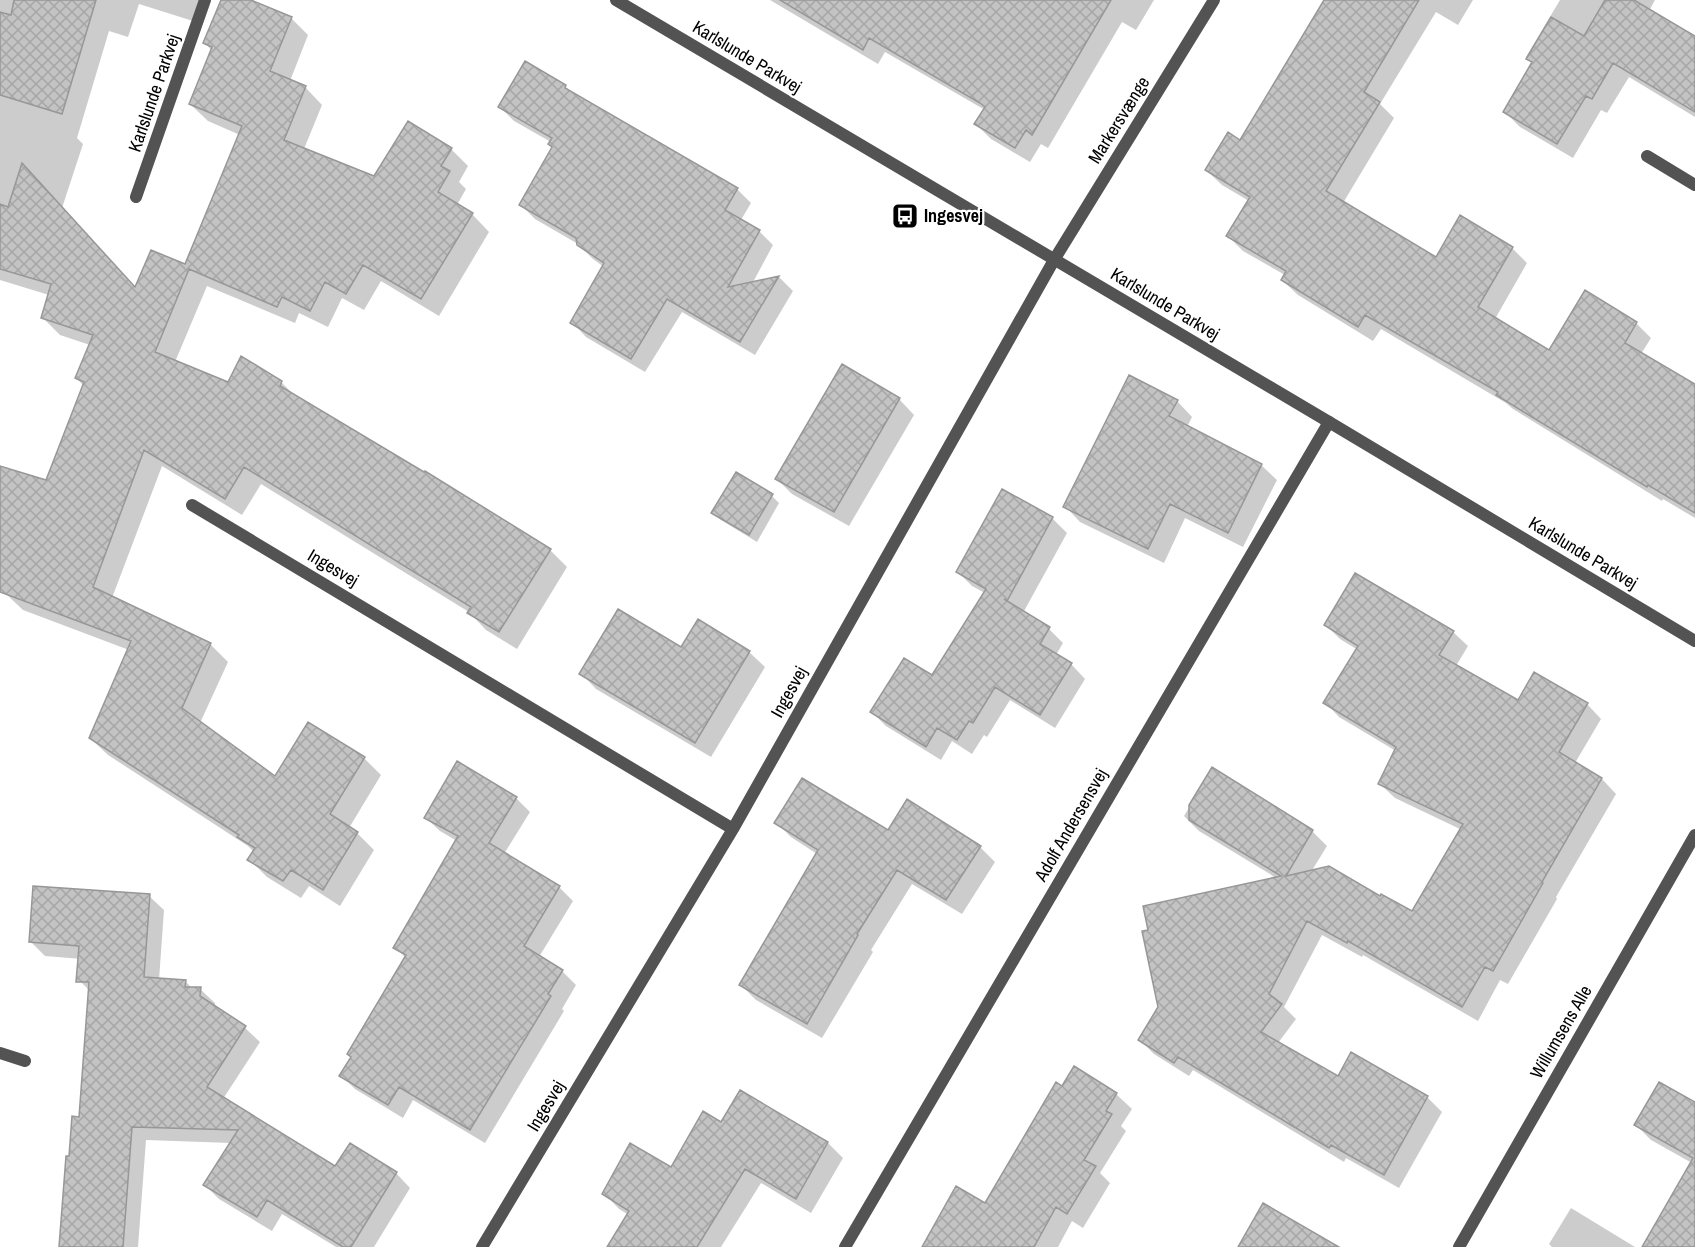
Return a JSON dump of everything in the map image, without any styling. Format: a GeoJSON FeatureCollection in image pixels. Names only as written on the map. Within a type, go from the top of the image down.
{"type":"FeatureCollection","features":[{"type":"Feature","properties":{"kind":"street","name":"Karlslunde Parkvej"},"geometry":{"type":"LineString","coordinates":[[136,198],[205,0]]}},
{"type":"Feature","properties":{"kind":"street","name":"Karlslunde Parkvej"},"geometry":{"type":"LineString","coordinates":[[616,0],[1695,641]]}},
{"type":"Feature","properties":{"kind":"street","name":"Markersvænge"},"geometry":{"type":"LineString","coordinates":[[1054,260],[1214,0]]}},
{"type":"Feature","properties":{"kind":"street"},"geometry":{"type":"LineString","coordinates":[[1647,156],[1695,185]]}},
{"type":"Feature","properties":{"kind":"street","name":"Ingesvej"},"geometry":{"type":"LineString","coordinates":[[482,1247],[733,829],[1054,260]]}},
{"type":"Feature","properties":{"kind":"street","name":"Adolf Andersensvej"},"geometry":{"type":"LineString","coordinates":[[845,1247],[1329,422]]}},
{"type":"Feature","properties":{"kind":"street","name":"Ingesvej"},"geometry":{"type":"LineString","coordinates":[[192,505],[733,829]]}},
{"type":"Feature","properties":{"kind":"street","name":"Willumsens Alle"},"geometry":{"type":"LineString","coordinates":[[1459,1247],[1695,835]]}},
{"type":"Feature","properties":{"kind":"street"},"geometry":{"type":"LineString","coordinates":[[0,1053],[25,1061]]}},
{"type":"Feature","properties":{"kind":"building"},"geometry":{"type":"Polygon","coordinates":[[[14,0],[96,0],[62,114],[0,95],[0,12],[11,15],[14,0]]]}},
{"type":"Feature","properties":{"kind":"building"},"geometry":{"type":"Polygon","coordinates":[[[221,0],[251,0],[292,17],[270,71],[306,86],[284,140],[374,176],[408,121],[452,148],[441,166],[450,171],[438,192],[473,213],[421,299],[363,265],[346,294],[325,282],[310,311],[282,297],[277,307],[189,269],[155,352],[228,382],[241,356],[282,381],[280,386],[425,471],[551,549],[499,632],[467,613],[471,607],[244,467],[225,499],[144,450],[93,587],[211,643],[182,708],[275,776],[308,722],[365,757],[330,814],[358,832],[323,890],[291,870],[283,881],[247,860],[255,848],[237,837],[239,835],[89,738],[131,641],[0,592],[0,466],[46,480],[84,382],[75,378],[93,335],[41,318],[51,284],[0,269],[0,204],[8,207],[22,163],[135,287],[151,250],[185,264],[242,126],[189,104],[212,47],[203,43],[221,0]]]}},
{"type":"Feature","properties":{"kind":"building"},"geometry":{"type":"Polygon","coordinates":[[[780,0],[1111,0],[1032,135],[1026,130],[1015,148],[974,124],[985,107],[980,103],[869,38],[863,50],[780,0]]]}},
{"type":"Feature","properties":{"kind":"building"},"geometry":{"type":"Polygon","coordinates":[[[1324,0],[1419,0],[1364,92],[1380,102],[1326,191],[1436,257],[1460,215],[1513,247],[1478,307],[1549,350],[1585,290],[1637,322],[1625,343],[1695,384],[1695,513],[1648,485],[1647,487],[1496,395],[1498,392],[1365,315],[1358,327],[1281,280],[1286,271],[1226,236],[1250,197],[1205,170],[1228,132],[1240,140],[1324,0]]]}},
{"type":"Feature","properties":{"kind":"building"},"geometry":{"type":"Polygon","coordinates":[[[1605,0],[1634,0],[1695,36],[1695,112],[1613,63],[1592,99],[1586,96],[1557,144],[1503,112],[1532,62],[1526,59],[1551,17],[1584,36],[1605,0]]]}},
{"type":"Feature","properties":{"kind":"building"},"geometry":{"type":"Polygon","coordinates":[[[525,61],[566,85],[565,88],[738,188],[725,210],[760,230],[728,287],[779,276],[740,342],[667,299],[631,359],[570,323],[604,263],[577,245],[576,238],[519,205],[552,147],[548,144],[552,138],[498,107],[525,61]]]}},
{"type":"Feature","properties":{"kind":"building"},"geometry":{"type":"Polygon","coordinates":[[[842,364],[900,398],[834,512],[775,479],[842,364]]]}},
{"type":"Feature","properties":{"kind":"building"},"geometry":{"type":"Polygon","coordinates":[[[1129,375],[1178,400],[1169,416],[1262,464],[1228,533],[1170,504],[1148,549],[1063,507],[1129,375]]]}},
{"type":"Feature","properties":{"kind":"building"},"geometry":{"type":"Polygon","coordinates":[[[736,472],[773,494],[749,535],[711,513],[736,472]]]}},
{"type":"Feature","properties":{"kind":"building"},"geometry":{"type":"Polygon","coordinates":[[[1002,489],[1053,517],[1007,601],[1050,627],[1040,644],[1072,663],[1040,715],[995,687],[973,723],[969,721],[957,740],[937,728],[926,747],[870,712],[904,658],[932,675],[986,589],[956,572],[1002,489]]]}},
{"type":"Feature","properties":{"kind":"building"},"geometry":{"type":"Polygon","coordinates":[[[1355,573],[1454,631],[1439,655],[1518,700],[1534,672],[1588,703],[1559,752],[1602,778],[1493,971],[1485,967],[1462,1007],[1348,941],[1347,943],[1307,921],[1269,994],[1282,1004],[1261,1032],[1338,1076],[1351,1052],[1428,1096],[1384,1175],[1331,1145],[1329,1148],[1178,1057],[1174,1063],[1138,1040],[1158,1007],[1142,931],[1148,930],[1143,906],[1281,876],[1189,820],[1189,805],[1212,767],[1313,830],[1286,876],[1329,866],[1380,896],[1381,894],[1412,911],[1463,824],[1378,784],[1396,747],[1323,703],[1358,646],[1324,625],[1355,573]]]}},
{"type":"Feature","properties":{"kind":"building"},"geometry":{"type":"Polygon","coordinates":[[[618,609],[681,647],[698,619],[750,651],[695,743],[579,674],[618,609]]]}},
{"type":"Feature","properties":{"kind":"building"},"geometry":{"type":"Polygon","coordinates":[[[457,761],[517,797],[489,843],[560,886],[524,946],[563,970],[548,994],[551,996],[470,1130],[399,1087],[388,1105],[339,1076],[351,1057],[347,1054],[406,955],[393,948],[458,836],[424,818],[457,761]]]}},
{"type":"Feature","properties":{"kind":"building"},"geometry":{"type":"Polygon","coordinates":[[[802,778],[888,830],[907,799],[981,846],[946,900],[897,870],[857,934],[807,1024],[739,985],[818,850],[774,823],[802,778]]]}},
{"type":"Feature","properties":{"kind":"building"},"geometry":{"type":"Polygon","coordinates":[[[33,886],[150,894],[144,977],[186,980],[185,987],[201,987],[200,996],[246,1026],[207,1087],[335,1166],[350,1143],[397,1172],[351,1247],[343,1247],[267,1200],[257,1217],[203,1185],[238,1130],[132,1127],[123,1247],[59,1247],[66,1156],[69,1156],[72,1116],[79,1117],[89,982],[76,982],[79,946],[29,942],[33,886]]]}},
{"type":"Feature","properties":{"kind":"building"},"geometry":{"type":"Polygon","coordinates":[[[1074,1066],[1117,1093],[1106,1111],[1112,1114],[1084,1160],[1096,1166],[1067,1214],[1056,1207],[1034,1247],[922,1247],[956,1186],[985,1203],[1056,1082],[1062,1086],[1074,1066]]]}},
{"type":"Feature","properties":{"kind":"building"},"geometry":{"type":"Polygon","coordinates":[[[1659,1082],[1695,1102],[1695,1247],[1642,1247],[1693,1158],[1634,1125],[1659,1082]]]}},
{"type":"Feature","properties":{"kind":"building"},"geometry":{"type":"Polygon","coordinates":[[[740,1090],[828,1142],[796,1199],[745,1169],[697,1247],[607,1247],[629,1211],[602,1194],[630,1143],[671,1167],[703,1111],[721,1122],[740,1090]]]}},
{"type":"Feature","properties":{"kind":"building"},"geometry":{"type":"Polygon","coordinates":[[[1263,1203],[1339,1247],[1238,1247],[1263,1203]]]}},
{"type":"Feature","properties":{"kind":"place","name":"Ingesvej"},"geometry":{"type":"Point","coordinates":[905,216]}}]}
